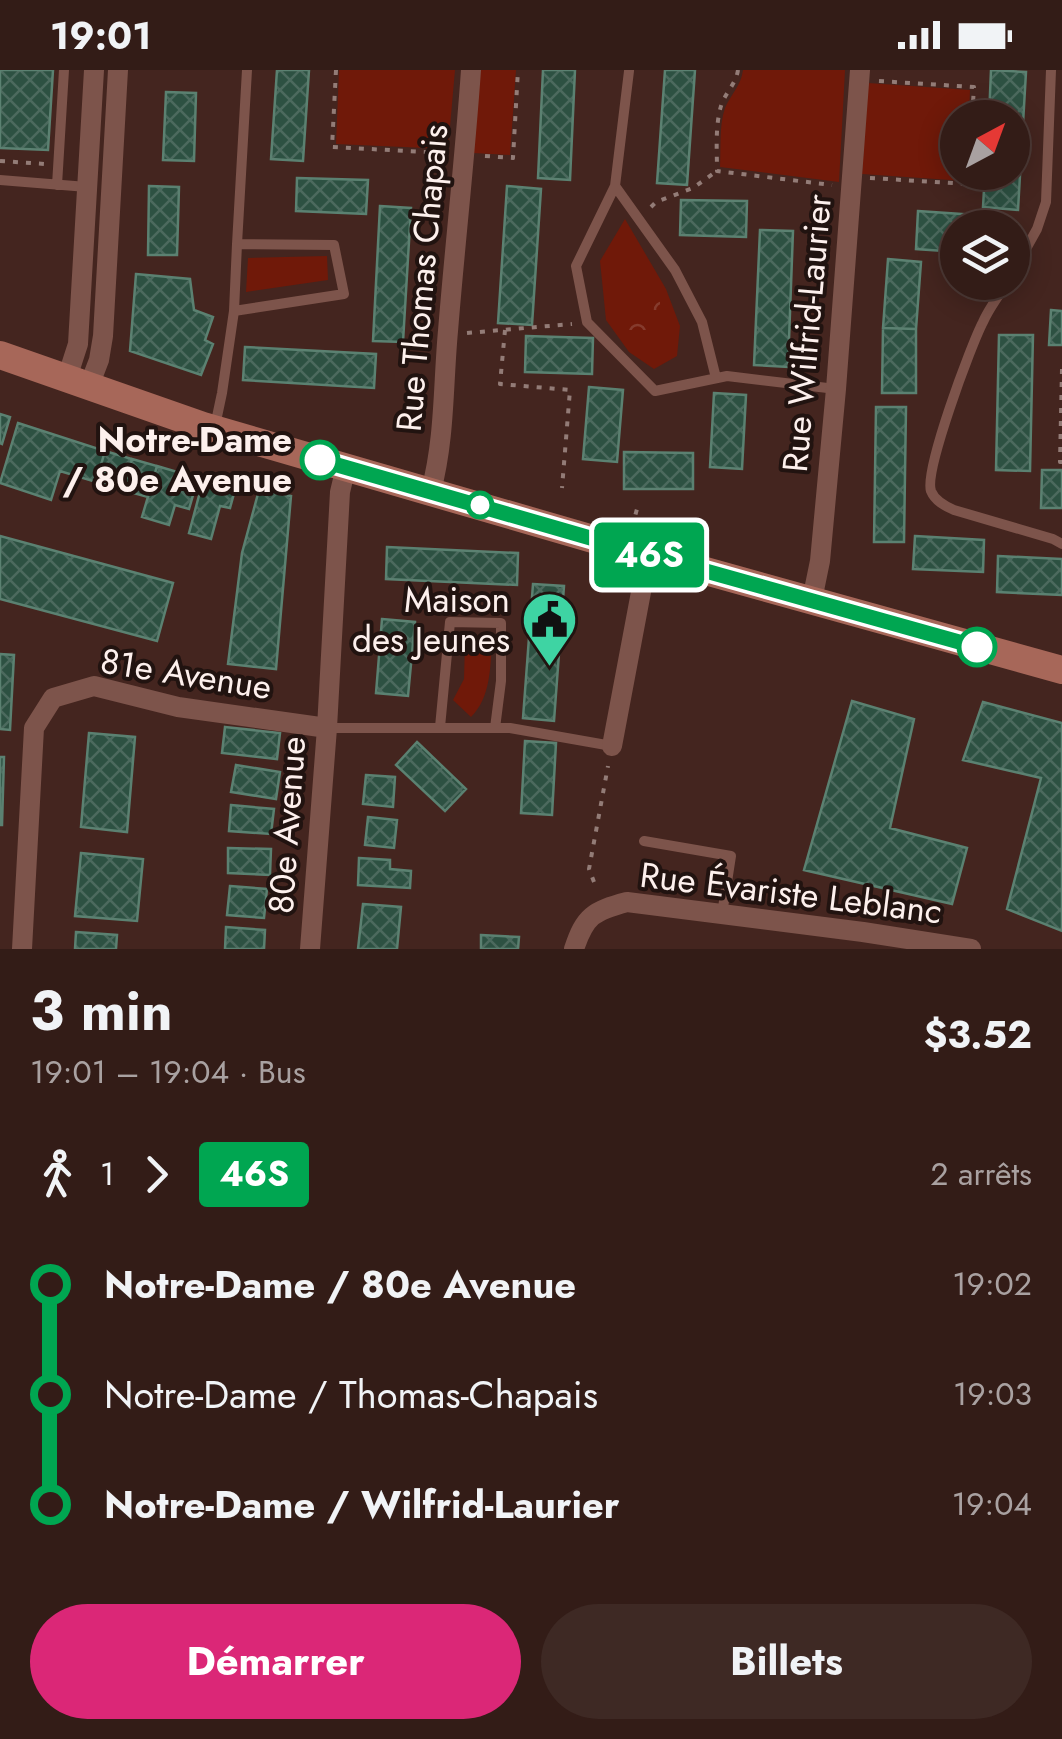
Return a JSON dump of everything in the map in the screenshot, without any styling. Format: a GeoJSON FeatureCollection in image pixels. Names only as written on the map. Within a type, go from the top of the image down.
{"type":"FeatureCollection","features":[{"type":"Feature","properties":{"kind":"street"},"geometry":{"type":"LineString","coordinates":[[78,382],[94,70]]}},
{"type":"Feature","properties":{"kind":"street"},"geometry":{"type":"LineString","coordinates":[[78,382],[98,360],[102,336],[118,70]]}},
{"type":"Feature","properties":{"kind":"street","name":"Rue Thomas Chapais"},"geometry":{"type":"LineString","coordinates":[[431,491],[441,448],[471,70]]}},
{"type":"Feature","properties":{"kind":"street","name":"Rue Wilfrid-Laurier"},"geometry":{"type":"LineString","coordinates":[[812,600],[820,562],[836,390],[859,75]]}},
{"type":"Feature","properties":{"kind":"street"},"geometry":{"type":"LineString","coordinates":[[0,355],[214,429],[1062,670]]}},
{"type":"Feature","properties":{"kind":"street","name":"80e Avenue"},"geometry":{"type":"LineString","coordinates":[[310,949],[340,492],[346,467]]}},
{"type":"Feature","properties":{"kind":"street"},"geometry":{"type":"LineString","coordinates":[[612,746],[648,555]]}},
{"type":"Feature","properties":{"kind":"street","name":"81e Avenue"},"geometry":{"type":"LineString","coordinates":[[22,949],[34,728],[54,698],[94,686],[178,707],[327,728]]}},
{"type":"Feature","properties":{"kind":"street","name":"Rue Évariste Leblanc"},"geometry":{"type":"LineString","coordinates":[[574,949],[584,923],[604,908],[627,902],[972,949]]}},
{"type":"Feature","properties":{"kind":"lane"},"geometry":{"type":"LineString","coordinates":[[57,185],[64,70]]}},
{"type":"Feature","properties":{"kind":"lane"},"geometry":{"type":"LineString","coordinates":[[214,429],[234,311],[246,70]]}},
{"type":"Feature","properties":{"kind":"lane"},"geometry":{"type":"LineString","coordinates":[[629,70],[615,186],[576,266],[587,322],[654,391],[727,376],[836,390]]}},
{"type":"Feature","properties":{"kind":"lane"},"geometry":{"type":"LineString","coordinates":[[1030,241],[1046,202],[1051,70]]}},
{"type":"Feature","properties":{"kind":"lane"},"geometry":{"type":"LineString","coordinates":[[0,180],[87,188]]}},
{"type":"Feature","properties":{"kind":"lane"},"geometry":{"type":"LineString","coordinates":[[615,186],[675,270],[702,322],[716,378]]}},
{"type":"Feature","properties":{"kind":"lane"},"geometry":{"type":"LineString","coordinates":[[234,311],[344,294],[334,245],[237,244]]}},
{"type":"Feature","properties":{"kind":"lane"},"geometry":{"type":"LineString","coordinates":[[996,300],[971,348],[934,460],[931,490],[939,502],[954,510],[1053,538],[1062,544]]}},
{"type":"Feature","properties":{"kind":"lane"},"geometry":{"type":"LineString","coordinates":[[440,727],[450,622],[500,623],[495,728]]}},
{"type":"Feature","properties":{"kind":"lane"},"geometry":{"type":"LineString","coordinates":[[327,728],[510,728],[612,746]]}},
{"type":"Feature","properties":{"kind":"lane"},"geometry":{"type":"LineString","coordinates":[[644,841],[731,856],[722,914]]}},
{"type":"Feature","properties":{"kind":"path"},"geometry":{"type":"LineString","coordinates":[[336,70],[332,147],[513,158],[518,70]]}},
{"type":"Feature","properties":{"kind":"path"},"geometry":{"type":"LineString","coordinates":[[716,172],[719,111],[738,70]]}},
{"type":"Feature","properties":{"kind":"path"},"geometry":{"type":"LineString","coordinates":[[859,75],[974,86],[973,100]]}},
{"type":"Feature","properties":{"kind":"path"},"geometry":{"type":"LineString","coordinates":[[0,161],[48,164]]}},
{"type":"Feature","properties":{"kind":"path"},"geometry":{"type":"LineString","coordinates":[[638,218],[656,202],[693,188],[716,172],[851,187]]}},
{"type":"Feature","properties":{"kind":"path"},"geometry":{"type":"LineString","coordinates":[[895,180],[940,182]]}},
{"type":"Feature","properties":{"kind":"path"},"geometry":{"type":"LineString","coordinates":[[447,335],[587,322]]}},
{"type":"Feature","properties":{"kind":"path"},"geometry":{"type":"LineString","coordinates":[[505,330],[500,384],[570,390],[562,488]]}},
{"type":"Feature","properties":{"kind":"path"},"geometry":{"type":"LineString","coordinates":[[1062,369],[1062,462]]}},
{"type":"Feature","properties":{"kind":"path"},"geometry":{"type":"LineString","coordinates":[[632,527],[637,509]]}},
{"type":"Feature","properties":{"kind":"path"},"geometry":{"type":"LineString","coordinates":[[675,539],[678,520]]}},
{"type":"Feature","properties":{"kind":"path"},"geometry":{"type":"LineString","coordinates":[[594,882],[590,870],[612,746]]}},
{"type":"Feature","properties":{"kind":"green space"},"geometry":{"type":"Polygon","coordinates":[[[339,70],[455,70],[448,149],[336,144],[339,70]]]}},
{"type":"Feature","properties":{"kind":"green space"},"geometry":{"type":"Polygon","coordinates":[[[479,70],[516,70],[510,155],[473,153],[479,70]]]}},
{"type":"Feature","properties":{"kind":"green space"},"geometry":{"type":"Polygon","coordinates":[[[743,70],[845,70],[839,182],[720,167],[723,115],[743,70]]]}},
{"type":"Feature","properties":{"kind":"green space"},"geometry":{"type":"Polygon","coordinates":[[[868,83],[970,90],[970,100],[940,100],[940,179],[862,174],[868,83]]]}},
{"type":"Feature","properties":{"kind":"green space"},"geometry":{"type":"Polygon","coordinates":[[[625,219],[666,289],[680,326],[677,356],[654,369],[629,352],[606,320],[600,261],[625,219]]]}},
{"type":"Feature","properties":{"kind":"green space"},"geometry":{"type":"Polygon","coordinates":[[[327,256],[328,280],[246,292],[248,258],[327,256]]]}},
{"type":"Feature","properties":{"kind":"green space"},"geometry":{"type":"Polygon","coordinates":[[[626,294],[660,294],[660,330],[627,330],[626,294]]]}},
{"type":"Feature","properties":{"kind":"green space"},"geometry":{"type":"Polygon","coordinates":[[[479,635],[492,642],[490,672],[486,691],[471,717],[453,700],[464,679],[465,644],[479,635]]]}},
{"type":"Feature","properties":{"kind":"building"},"geometry":{"type":"Polygon","coordinates":[[[0,70],[53,70],[48,150],[0,148],[0,70]]]}},
{"type":"Feature","properties":{"kind":"building"},"geometry":{"type":"Polygon","coordinates":[[[277,70],[309,70],[303,161],[271,159],[277,70]]]}},
{"type":"Feature","properties":{"kind":"building"},"geometry":{"type":"Polygon","coordinates":[[[543,70],[575,70],[570,180],[538,178],[543,70]]]}},
{"type":"Feature","properties":{"kind":"building"},"geometry":{"type":"Polygon","coordinates":[[[665,70],[695,70],[687,185],[657,183],[665,70]]]}},
{"type":"Feature","properties":{"kind":"building"},"geometry":{"type":"Polygon","coordinates":[[[991,70],[1026,72],[1024,100],[990,100],[991,70]]]}},
{"type":"Feature","properties":{"kind":"building"},"geometry":{"type":"Polygon","coordinates":[[[166,92],[196,93],[194,161],[163,160],[166,92]]]}},
{"type":"Feature","properties":{"kind":"building"},"geometry":{"type":"Polygon","coordinates":[[[297,178],[368,180],[366,214],[296,211],[297,178]]]}},
{"type":"Feature","properties":{"kind":"building"},"geometry":{"type":"Polygon","coordinates":[[[149,186],[179,187],[177,255],[148,255],[149,186]]]}},
{"type":"Feature","properties":{"kind":"building"},"geometry":{"type":"Polygon","coordinates":[[[507,186],[541,189],[532,325],[498,323],[507,186]]]}},
{"type":"Feature","properties":{"kind":"building"},"geometry":{"type":"Polygon","coordinates":[[[984,190],[1019,190],[1018,210],[983,207],[984,190]]]}},
{"type":"Feature","properties":{"kind":"building"},"geometry":{"type":"Polygon","coordinates":[[[681,200],[747,201],[746,237],[680,235],[681,200]]]}},
{"type":"Feature","properties":{"kind":"building"},"geometry":{"type":"Polygon","coordinates":[[[380,206],[411,208],[403,342],[373,341],[380,206]]]}},
{"type":"Feature","properties":{"kind":"building"},"geometry":{"type":"Polygon","coordinates":[[[918,211],[940,213],[940,251],[916,249],[918,211]]]}},
{"type":"Feature","properties":{"kind":"building"},"geometry":{"type":"Polygon","coordinates":[[[760,230],[793,231],[788,367],[754,365],[760,230]]]}},
{"type":"Feature","properties":{"kind":"building"},"geometry":{"type":"Polygon","coordinates":[[[888,259],[921,262],[916,329],[883,328],[888,259]]]}},
{"type":"Feature","properties":{"kind":"building"},"geometry":{"type":"Polygon","coordinates":[[[136,274],[190,279],[194,310],[213,317],[205,340],[213,344],[201,375],[130,351],[136,274]]]}},
{"type":"Feature","properties":{"kind":"building"},"geometry":{"type":"Polygon","coordinates":[[[1051,310],[1062,311],[1062,345],[1049,345],[1051,310]]]}},
{"type":"Feature","properties":{"kind":"building"},"geometry":{"type":"Polygon","coordinates":[[[883,328],[916,329],[916,393],[882,393],[883,328]]]}},
{"type":"Feature","properties":{"kind":"building"},"geometry":{"type":"Polygon","coordinates":[[[999,335],[1033,335],[1030,471],[996,470],[999,335]]]}},
{"type":"Feature","properties":{"kind":"building"},"geometry":{"type":"Polygon","coordinates":[[[526,336],[593,338],[592,374],[525,372],[526,336]]]}},
{"type":"Feature","properties":{"kind":"building"},"geometry":{"type":"Polygon","coordinates":[[[245,347],[376,354],[374,388],[243,380],[245,347]]]}},
{"type":"Feature","properties":{"kind":"building"},"geometry":{"type":"Polygon","coordinates":[[[589,387],[623,390],[617,462],[583,459],[589,387]]]}},
{"type":"Feature","properties":{"kind":"building"},"geometry":{"type":"Polygon","coordinates":[[[714,393],[746,395],[742,469],[710,467],[714,393]]]}},
{"type":"Feature","properties":{"kind":"building"},"geometry":{"type":"Polygon","coordinates":[[[876,407],[906,407],[904,542],[874,542],[876,407]]]}},
{"type":"Feature","properties":{"kind":"building"},"geometry":{"type":"Polygon","coordinates":[[[0,414],[10,417],[2,444],[0,443],[0,414]]]}},
{"type":"Feature","properties":{"kind":"building"},"geometry":{"type":"Polygon","coordinates":[[[18,423],[105,451],[96,482],[60,471],[51,500],[0,483],[18,423]]]}},
{"type":"Feature","properties":{"kind":"building"},"geometry":{"type":"Polygon","coordinates":[[[105,451],[132,459],[122,490],[96,482],[105,451]]]}},
{"type":"Feature","properties":{"kind":"building"},"geometry":{"type":"Polygon","coordinates":[[[624,452],[693,453],[693,489],[624,489],[624,452]]]}},
{"type":"Feature","properties":{"kind":"building"},"geometry":{"type":"Polygon","coordinates":[[[132,459],[157,466],[148,497],[122,490],[132,459]]]}},
{"type":"Feature","properties":{"kind":"building"},"geometry":{"type":"Polygon","coordinates":[[[157,466],[198,478],[189,509],[175,505],[169,525],[142,517],[157,466]]]}},
{"type":"Feature","properties":{"kind":"building"},"geometry":{"type":"Polygon","coordinates":[[[1042,470],[1062,470],[1062,508],[1041,508],[1042,470]]]}},
{"type":"Feature","properties":{"kind":"building"},"geometry":{"type":"Polygon","coordinates":[[[204,477],[236,486],[230,508],[220,506],[211,539],[189,533],[204,477]]]}},
{"type":"Feature","properties":{"kind":"building"},"geometry":{"type":"Polygon","coordinates":[[[259,490],[291,496],[276,669],[228,664],[242,553],[259,490]]]}},
{"type":"Feature","properties":{"kind":"building"},"geometry":{"type":"Polygon","coordinates":[[[0,536],[173,583],[157,641],[0,599],[0,536]]]}},
{"type":"Feature","properties":{"kind":"building"},"geometry":{"type":"Polygon","coordinates":[[[915,536],[984,540],[983,572],[913,569],[915,536]]]}},
{"type":"Feature","properties":{"kind":"building"},"geometry":{"type":"Polygon","coordinates":[[[387,547],[518,553],[517,585],[386,579],[387,547]]]}},
{"type":"Feature","properties":{"kind":"building"},"geometry":{"type":"Polygon","coordinates":[[[998,556],[1062,559],[1062,595],[997,592],[998,556]]]}},
{"type":"Feature","properties":{"kind":"building"},"geometry":{"type":"Polygon","coordinates":[[[533,584],[564,586],[554,721],[523,718],[533,584]]]}},
{"type":"Feature","properties":{"kind":"building"},"geometry":{"type":"Polygon","coordinates":[[[382,619],[415,622],[408,696],[376,693],[382,619]]]}},
{"type":"Feature","properties":{"kind":"building"},"geometry":{"type":"Polygon","coordinates":[[[0,654],[14,655],[10,730],[0,729],[0,654]]]}},
{"type":"Feature","properties":{"kind":"building"},"geometry":{"type":"Polygon","coordinates":[[[852,701],[914,719],[890,828],[967,848],[952,904],[804,870],[852,701]]]}},
{"type":"Feature","properties":{"kind":"building"},"geometry":{"type":"Polygon","coordinates":[[[983,702],[1062,723],[1062,931],[1007,909],[1041,778],[963,760],[983,702]]]}},
{"type":"Feature","properties":{"kind":"building"},"geometry":{"type":"Polygon","coordinates":[[[225,727],[280,733],[277,759],[222,753],[225,727]]]}},
{"type":"Feature","properties":{"kind":"building"},"geometry":{"type":"Polygon","coordinates":[[[89,733],[135,737],[127,832],[81,827],[89,733]]]}},
{"type":"Feature","properties":{"kind":"building"},"geometry":{"type":"Polygon","coordinates":[[[525,741],[556,743],[552,815],[521,813],[525,741]]]}},
{"type":"Feature","properties":{"kind":"building"},"geometry":{"type":"Polygon","coordinates":[[[417,742],[466,789],[445,811],[396,765],[417,742]]]}},
{"type":"Feature","properties":{"kind":"building"},"geometry":{"type":"Polygon","coordinates":[[[0,757],[4,757],[2,825],[0,825],[0,757]]]}},
{"type":"Feature","properties":{"kind":"building"},"geometry":{"type":"Polygon","coordinates":[[[236,765],[280,772],[276,799],[231,792],[236,765]]]}},
{"type":"Feature","properties":{"kind":"building"},"geometry":{"type":"Polygon","coordinates":[[[366,775],[395,777],[393,807],[363,804],[366,775]]]}},
{"type":"Feature","properties":{"kind":"building"},"geometry":{"type":"Polygon","coordinates":[[[231,805],[274,809],[271,834],[229,831],[231,805]]]}},
{"type":"Feature","properties":{"kind":"building"},"geometry":{"type":"Polygon","coordinates":[[[368,817],[397,820],[394,848],[365,845],[368,817]]]}},
{"type":"Feature","properties":{"kind":"building"},"geometry":{"type":"Polygon","coordinates":[[[228,848],[271,849],[270,875],[228,873],[228,848]]]}},
{"type":"Feature","properties":{"kind":"building"},"geometry":{"type":"Polygon","coordinates":[[[81,853],[143,859],[137,921],[75,916],[81,853]]]}},
{"type":"Feature","properties":{"kind":"building"},"geometry":{"type":"Polygon","coordinates":[[[359,858],[390,860],[390,869],[411,871],[410,888],[358,885],[359,858]]]}},
{"type":"Feature","properties":{"kind":"building"},"geometry":{"type":"Polygon","coordinates":[[[230,886],[267,889],[264,918],[227,915],[230,886]]]}},
{"type":"Feature","properties":{"kind":"building"},"geometry":{"type":"Polygon","coordinates":[[[363,904],[401,907],[397,949],[358,949],[363,904]]]}},
{"type":"Feature","properties":{"kind":"building"},"geometry":{"type":"Polygon","coordinates":[[[226,927],[265,930],[264,949],[225,949],[226,927]]]}},
{"type":"Feature","properties":{"kind":"building"},"geometry":{"type":"Polygon","coordinates":[[[76,932],[117,935],[116,949],[75,949],[76,932]]]}},
{"type":"Feature","properties":{"kind":"building"},"geometry":{"type":"Polygon","coordinates":[[[481,935],[519,937],[518,949],[481,949],[481,935]]]}},
{"type":"Feature","properties":{"kind":"bus line","name":"46S"},"geometry":{"type":"LineString","coordinates":[[320,460],[977,647]]}},
{"type":"Feature","properties":{"kind":"place","name":"Notre-Dame / 80e Avenue"},"geometry":{"type":"Point","coordinates":[320,460]}},
{"type":"Feature","properties":{"kind":"place","name":"Maison des Jeunes"},"geometry":{"type":"Point","coordinates":[549,669]}}]}
